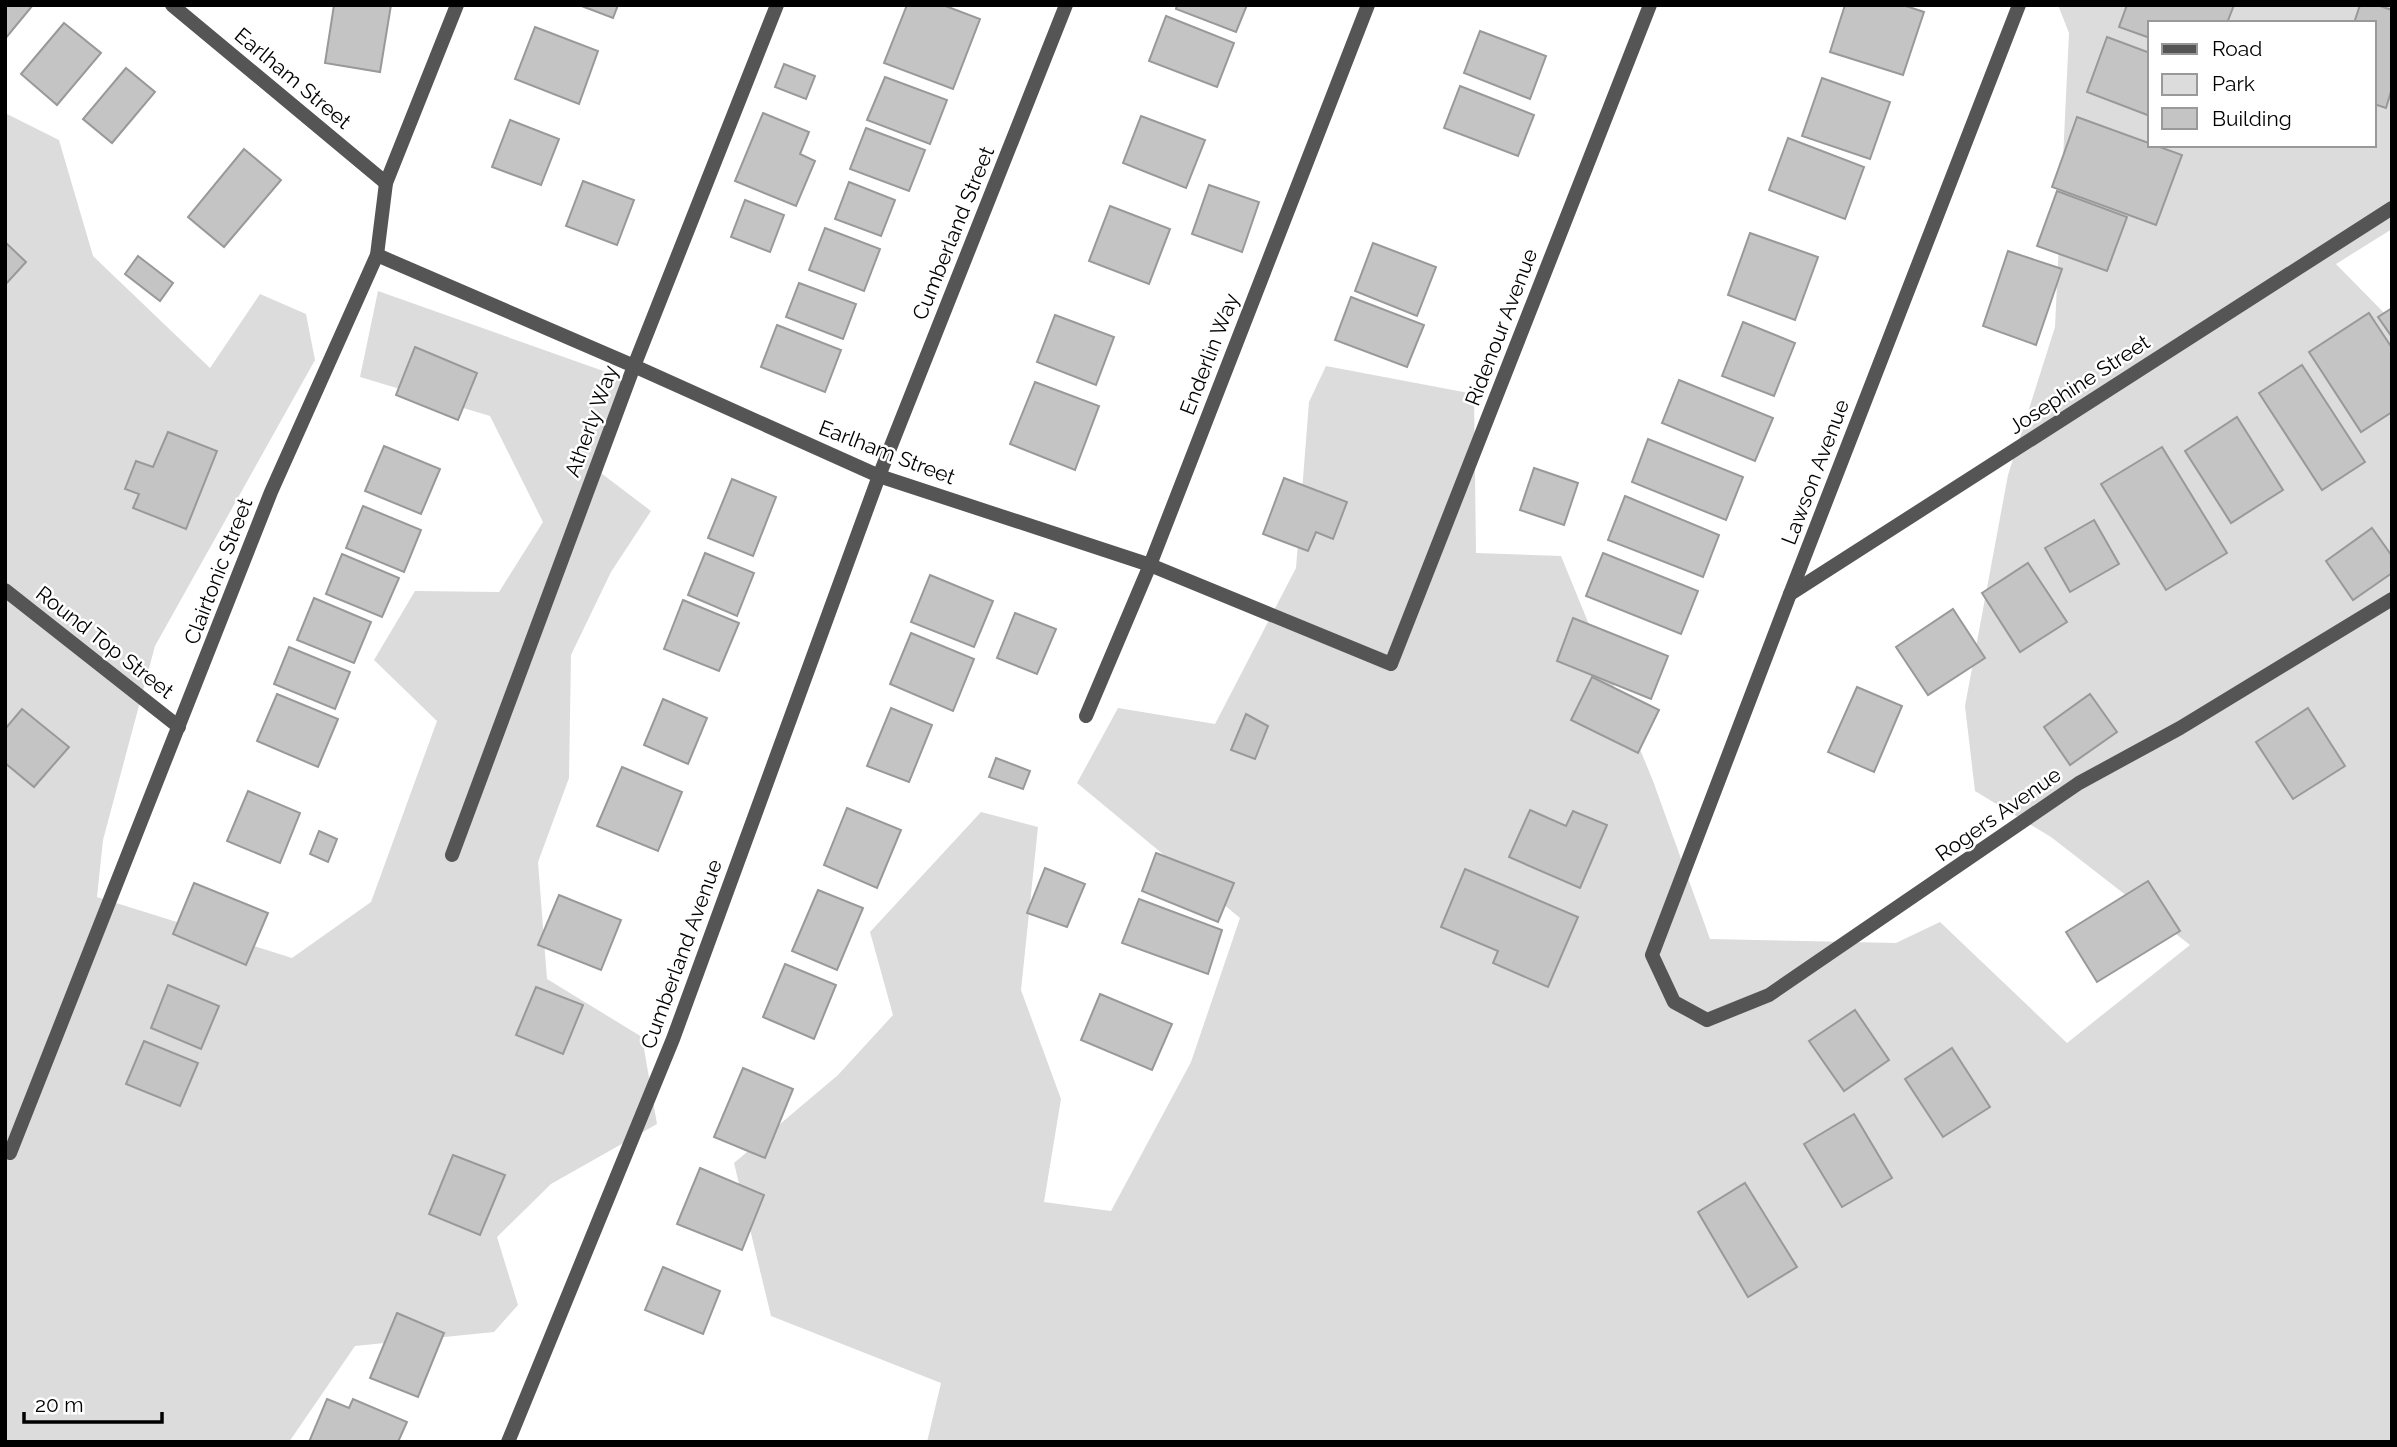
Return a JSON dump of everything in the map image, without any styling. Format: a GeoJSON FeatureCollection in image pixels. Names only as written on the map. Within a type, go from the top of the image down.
{"type":"FeatureCollection","features":[{"type":"Feature","properties":{"kind":"street","name":"Earlham Street"},"geometry":{"type":"LineString","coordinates":[[172,5],[386,183]]}},
{"type":"Feature","properties":{"kind":"street","name":"Clairtonic Street"},"geometry":{"type":"LineString","coordinates":[[10,1153],[271,492],[377,255],[386,183],[457,5]]}},
{"type":"Feature","properties":{"kind":"street","name":"Atherly Way"},"geometry":{"type":"LineString","coordinates":[[452,855],[634,366],[777,5]]}},
{"type":"Feature","properties":{"kind":"street","name":"Cumberland Street"},"geometry":{"type":"LineString","coordinates":[[879,475],[1066,5]]}},
{"type":"Feature","properties":{"kind":"street","name":"Enderlin Way"},"geometry":{"type":"LineString","coordinates":[[1086,716],[1150,565],[1368,5]]}},
{"type":"Feature","properties":{"kind":"street","name":"Ridenour Avenue"},"geometry":{"type":"LineString","coordinates":[[1391,664],[1650,5]]}},
{"type":"Feature","properties":{"kind":"street","name":"Lawson Avenue"},"geometry":{"type":"LineString","coordinates":[[1652,955],[2020,5]]}},
{"type":"Feature","properties":{"kind":"street","name":"Josephine Street"},"geometry":{"type":"LineString","coordinates":[[1790,594],[2392,208]]}},
{"type":"Feature","properties":{"kind":"street","name":"Earlham Street"},"geometry":{"type":"LineString","coordinates":[[377,255],[879,475],[1150,565],[1391,664]]}},
{"type":"Feature","properties":{"kind":"street","name":"Cumberland Avenue"},"geometry":{"type":"LineString","coordinates":[[508,1441],[673,1040],[879,475]]}},
{"type":"Feature","properties":{"kind":"street","name":"Round Top Street"},"geometry":{"type":"LineString","coordinates":[[5,590],[179,727]]}},
{"type":"Feature","properties":{"kind":"street","name":"Rogers Avenue"},"geometry":{"type":"LineString","coordinates":[[1652,955],[1674,1002],[1707,1020],[1769,995],[2079,783],[2180,728],[2392,599]]}},
{"type":"Feature","properties":{"kind":"green space"},"geometry":{"type":"Polygon","coordinates":[[[2058,5],[2392,5],[2392,229],[2336,264],[2392,321],[2392,1442],[927,1442],[941,1383],[771,1316],[734,1163],[838,1075],[893,1015],[870,932],[981,812],[1038,827],[1021,990],[1061,1099],[1044,1202],[1111,1211],[1191,1062],[1240,918],[1077,783],[1118,708],[1215,724],[1296,568],[1309,402],[1326,366],[1474,394],[1476,553],[1561,556],[1653,781],[1710,939],[1896,943],[1940,922],[2067,1043],[2190,945],[2051,837],[1975,791],[1965,706],[2008,475],[2055,327],[2069,33],[2058,5]]]}},
{"type":"Feature","properties":{"kind":"green space"},"geometry":{"type":"Polygon","coordinates":[[[5,113],[59,140],[93,256],[210,368],[260,294],[306,314],[315,360],[155,646],[103,840],[97,897],[292,958],[371,902],[437,721],[374,660],[415,591],[499,592],[543,522],[490,416],[360,377],[378,291],[626,379],[593,467],[651,511],[611,572],[571,655],[569,778],[538,862],[547,979],[642,1037],[657,1124],[551,1184],[497,1237],[518,1305],[494,1332],[355,1346],[289,1442],[5,1442],[5,113]]]}},
{"type":"Feature","properties":{"kind":"building"},"geometry":{"type":"Polygon","coordinates":[[[5,5],[33,5],[5,39],[5,5]]]}},
{"type":"Feature","properties":{"kind":"building"},"geometry":{"type":"Polygon","coordinates":[[[334,5],[391,5],[380,72],[325,63],[334,5]]]}},
{"type":"Feature","properties":{"kind":"building"},"geometry":{"type":"Polygon","coordinates":[[[579,5],[618,5],[613,18],[579,5]]]}},
{"type":"Feature","properties":{"kind":"building"},"geometry":{"type":"Polygon","coordinates":[[[907,5],[943,5],[980,19],[953,89],[884,63],[907,5]]]}},
{"type":"Feature","properties":{"kind":"building"},"geometry":{"type":"Polygon","coordinates":[[[1177,5],[1247,5],[1236,32],[1176,9],[1177,5]]]}},
{"type":"Feature","properties":{"kind":"building"},"geometry":{"type":"Polygon","coordinates":[[[1845,5],[1903,5],[1924,12],[1903,75],[1830,52],[1845,5]]]}},
{"type":"Feature","properties":{"kind":"building"},"geometry":{"type":"Polygon","coordinates":[[[2127,5],[2234,5],[2228,21],[2148,21],[2148,37],[2119,27],[2127,5]]]}},
{"type":"Feature","properties":{"kind":"building"},"geometry":{"type":"Polygon","coordinates":[[[2360,5],[2377,5],[2392,10],[2392,88],[2386,108],[2376,105],[2376,21],[2355,21],[2360,5]]]}},
{"type":"Feature","properties":{"kind":"building"},"geometry":{"type":"Polygon","coordinates":[[[1166,16],[1234,43],[1217,87],[1149,61],[1166,16]]]}},
{"type":"Feature","properties":{"kind":"building"},"geometry":{"type":"Polygon","coordinates":[[[64,23],[101,53],[57,105],[21,74],[64,23]]]}},
{"type":"Feature","properties":{"kind":"building"},"geometry":{"type":"Polygon","coordinates":[[[535,27],[598,51],[579,104],[515,79],[535,27]]]}},
{"type":"Feature","properties":{"kind":"building"},"geometry":{"type":"Polygon","coordinates":[[[1480,31],[1546,56],[1530,99],[1464,73],[1480,31]]]}},
{"type":"Feature","properties":{"kind":"building"},"geometry":{"type":"Polygon","coordinates":[[[2107,37],[2148,52],[2148,115],[2087,92],[2107,37]]]}},
{"type":"Feature","properties":{"kind":"building"},"geometry":{"type":"Polygon","coordinates":[[[784,64],[815,76],[806,99],[775,87],[784,64]]]}},
{"type":"Feature","properties":{"kind":"building"},"geometry":{"type":"Polygon","coordinates":[[[126,68],[155,92],[112,143],[83,119],[126,68]]]}},
{"type":"Feature","properties":{"kind":"building"},"geometry":{"type":"Polygon","coordinates":[[[885,77],[947,100],[930,144],[867,120],[885,77]]]}},
{"type":"Feature","properties":{"kind":"building"},"geometry":{"type":"Polygon","coordinates":[[[1822,78],[1890,102],[1870,159],[1802,136],[1822,78]]]}},
{"type":"Feature","properties":{"kind":"building"},"geometry":{"type":"Polygon","coordinates":[[[1460,86],[1534,115],[1518,156],[1444,128],[1460,86]]]}},
{"type":"Feature","properties":{"kind":"building"},"geometry":{"type":"Polygon","coordinates":[[[763,113],[809,132],[800,154],[815,161],[796,206],[735,181],[763,113]]]}},
{"type":"Feature","properties":{"kind":"building"},"geometry":{"type":"Polygon","coordinates":[[[1141,116],[1205,140],[1186,188],[1123,163],[1141,116]]]}},
{"type":"Feature","properties":{"kind":"building"},"geometry":{"type":"Polygon","coordinates":[[[2077,117],[2148,143],[2148,147],[2160,147],[2182,155],[2156,225],[2052,187],[2077,117]]]}},
{"type":"Feature","properties":{"kind":"building"},"geometry":{"type":"Polygon","coordinates":[[[510,120],[559,139],[541,185],[492,167],[510,120]]]}},
{"type":"Feature","properties":{"kind":"building"},"geometry":{"type":"Polygon","coordinates":[[[866,128],[925,150],[909,191],[850,169],[866,128]]]}},
{"type":"Feature","properties":{"kind":"building"},"geometry":{"type":"Polygon","coordinates":[[[1788,138],[1864,167],[1845,219],[1769,190],[1788,138]]]}},
{"type":"Feature","properties":{"kind":"building"},"geometry":{"type":"Polygon","coordinates":[[[244,149],[281,180],[224,247],[188,217],[244,149]]]}},
{"type":"Feature","properties":{"kind":"building"},"geometry":{"type":"Polygon","coordinates":[[[583,181],[634,200],[617,245],[566,226],[583,181]]]}},
{"type":"Feature","properties":{"kind":"building"},"geometry":{"type":"Polygon","coordinates":[[[849,182],[895,200],[881,236],[835,219],[849,182]]]}},
{"type":"Feature","properties":{"kind":"building"},"geometry":{"type":"Polygon","coordinates":[[[1209,185],[1259,202],[1242,252],[1192,234],[1209,185]]]}},
{"type":"Feature","properties":{"kind":"building"},"geometry":{"type":"Polygon","coordinates":[[[2057,191],[2127,217],[2107,271],[2037,246],[2057,191]]]}},
{"type":"Feature","properties":{"kind":"building"},"geometry":{"type":"Polygon","coordinates":[[[745,200],[784,215],[770,252],[731,237],[745,200]]]}},
{"type":"Feature","properties":{"kind":"building"},"geometry":{"type":"Polygon","coordinates":[[[1110,206],[1170,229],[1149,284],[1089,261],[1110,206]]]}},
{"type":"Feature","properties":{"kind":"building"},"geometry":{"type":"Polygon","coordinates":[[[825,228],[880,249],[864,291],[809,270],[825,228]]]}},
{"type":"Feature","properties":{"kind":"building"},"geometry":{"type":"Polygon","coordinates":[[[1750,233],[1818,257],[1795,320],[1728,295],[1750,233]]]}},
{"type":"Feature","properties":{"kind":"building"},"geometry":{"type":"Polygon","coordinates":[[[5,242],[26,262],[5,285],[5,242]]]}},
{"type":"Feature","properties":{"kind":"building"},"geometry":{"type":"Polygon","coordinates":[[[1373,243],[1436,267],[1417,316],[1355,291],[1373,243]]]}},
{"type":"Feature","properties":{"kind":"building"},"geometry":{"type":"Polygon","coordinates":[[[2008,251],[2062,269],[2036,345],[1983,326],[2008,251]]]}},
{"type":"Feature","properties":{"kind":"building"},"geometry":{"type":"Polygon","coordinates":[[[138,256],[173,283],[160,301],[125,274],[138,256]]]}},
{"type":"Feature","properties":{"kind":"building"},"geometry":{"type":"Polygon","coordinates":[[[799,283],[856,304],[843,339],[786,317],[799,283]]]}},
{"type":"Feature","properties":{"kind":"building"},"geometry":{"type":"Polygon","coordinates":[[[1351,297],[1424,325],[1407,367],[1335,340],[1351,297]]]}},
{"type":"Feature","properties":{"kind":"building"},"geometry":{"type":"Polygon","coordinates":[[[2392,308],[2392,337],[2378,317],[2392,308]]]}},
{"type":"Feature","properties":{"kind":"building"},"geometry":{"type":"Polygon","coordinates":[[[2369,313],[2392,348],[2392,412],[2361,432],[2309,352],[2369,313]]]}},
{"type":"Feature","properties":{"kind":"building"},"geometry":{"type":"Polygon","coordinates":[[[1055,315],[1114,337],[1096,385],[1037,362],[1055,315]]]}},
{"type":"Feature","properties":{"kind":"building"},"geometry":{"type":"Polygon","coordinates":[[[1743,322],[1795,343],[1774,396],[1722,376],[1743,322]]]}},
{"type":"Feature","properties":{"kind":"building"},"geometry":{"type":"Polygon","coordinates":[[[777,325],[841,350],[825,392],[761,367],[777,325]]]}},
{"type":"Feature","properties":{"kind":"building"},"geometry":{"type":"Polygon","coordinates":[[[415,347],[477,373],[458,420],[396,395],[415,347]]]}},
{"type":"Feature","properties":{"kind":"building"},"geometry":{"type":"Polygon","coordinates":[[[2302,365],[2365,462],[2322,490],[2259,393],[2302,365]]]}},
{"type":"Feature","properties":{"kind":"building"},"geometry":{"type":"Polygon","coordinates":[[[1679,380],[1773,418],[1755,461],[1662,423],[1679,380]]]}},
{"type":"Feature","properties":{"kind":"building"},"geometry":{"type":"Polygon","coordinates":[[[1035,382],[1099,406],[1075,470],[1010,444],[1035,382]]]}},
{"type":"Feature","properties":{"kind":"building"},"geometry":{"type":"Polygon","coordinates":[[[2237,417],[2283,490],[2231,523],[2185,451],[2237,417]]]}},
{"type":"Feature","properties":{"kind":"building"},"geometry":{"type":"Polygon","coordinates":[[[168,432],[217,451],[186,529],[133,508],[139,494],[125,489],[136,461],[153,467],[168,432]]]}},
{"type":"Feature","properties":{"kind":"building"},"geometry":{"type":"Polygon","coordinates":[[[1648,439],[1743,477],[1726,520],[1632,482],[1648,439]]]}},
{"type":"Feature","properties":{"kind":"building"},"geometry":{"type":"Polygon","coordinates":[[[384,446],[440,469],[421,514],[365,491],[384,446]]]}},
{"type":"Feature","properties":{"kind":"building"},"geometry":{"type":"Polygon","coordinates":[[[2162,447],[2227,553],[2166,590],[2101,484],[2162,447]]]}},
{"type":"Feature","properties":{"kind":"building"},"geometry":{"type":"Polygon","coordinates":[[[1534,468],[1578,483],[1564,525],[1520,510],[1534,468]]]}},
{"type":"Feature","properties":{"kind":"building"},"geometry":{"type":"Polygon","coordinates":[[[1284,478],[1347,502],[1333,539],[1316,532],[1308,551],[1263,534],[1284,478]]]}},
{"type":"Feature","properties":{"kind":"building"},"geometry":{"type":"Polygon","coordinates":[[[732,479],[776,497],[753,556],[708,538],[732,479]]]}},
{"type":"Feature","properties":{"kind":"building"},"geometry":{"type":"Polygon","coordinates":[[[1625,496],[1719,535],[1703,577],[1608,540],[1625,496]]]}},
{"type":"Feature","properties":{"kind":"building"},"geometry":{"type":"Polygon","coordinates":[[[363,506],[421,530],[404,572],[346,548],[363,506]]]}},
{"type":"Feature","properties":{"kind":"building"},"geometry":{"type":"Polygon","coordinates":[[[2094,520],[2119,564],[2070,592],[2045,548],[2094,520]]]}},
{"type":"Feature","properties":{"kind":"building"},"geometry":{"type":"Polygon","coordinates":[[[2372,528],[2392,556],[2392,573],[2353,600],[2326,561],[2372,528]]]}},
{"type":"Feature","properties":{"kind":"building"},"geometry":{"type":"Polygon","coordinates":[[[705,553],[754,573],[737,616],[688,595],[705,553]]]}},
{"type":"Feature","properties":{"kind":"building"},"geometry":{"type":"Polygon","coordinates":[[[1603,553],[1698,591],[1681,634],[1586,596],[1603,553]]]}},
{"type":"Feature","properties":{"kind":"building"},"geometry":{"type":"Polygon","coordinates":[[[342,554],[399,578],[382,617],[326,594],[342,554]]]}},
{"type":"Feature","properties":{"kind":"building"},"geometry":{"type":"Polygon","coordinates":[[[2028,563],[2067,622],[2020,652],[1982,593],[2028,563]]]}},
{"type":"Feature","properties":{"kind":"building"},"geometry":{"type":"Polygon","coordinates":[[[930,575],[993,601],[974,647],[911,622],[930,575]]]}},
{"type":"Feature","properties":{"kind":"building"},"geometry":{"type":"Polygon","coordinates":[[[314,598],[371,622],[354,663],[297,640],[314,598]]]}},
{"type":"Feature","properties":{"kind":"building"},"geometry":{"type":"Polygon","coordinates":[[[683,600],[739,623],[719,671],[664,649],[683,600]]]}},
{"type":"Feature","properties":{"kind":"building"},"geometry":{"type":"Polygon","coordinates":[[[1953,609],[1985,658],[1928,695],[1896,647],[1953,609]]]}},
{"type":"Feature","properties":{"kind":"building"},"geometry":{"type":"Polygon","coordinates":[[[1015,613],[1056,629],[1037,674],[997,658],[1015,613]]]}},
{"type":"Feature","properties":{"kind":"building"},"geometry":{"type":"Polygon","coordinates":[[[1573,618],[1668,656],[1651,699],[1557,661],[1573,618]]]}},
{"type":"Feature","properties":{"kind":"building"},"geometry":{"type":"Polygon","coordinates":[[[911,633],[974,659],[953,711],[890,684],[911,633]]]}},
{"type":"Feature","properties":{"kind":"building"},"geometry":{"type":"Polygon","coordinates":[[[289,647],[350,672],[335,709],[274,684],[289,647]]]}},
{"type":"Feature","properties":{"kind":"building"},"geometry":{"type":"Polygon","coordinates":[[[1592,677],[1659,710],[1638,753],[1571,720],[1592,677]]]}},
{"type":"Feature","properties":{"kind":"building"},"geometry":{"type":"Polygon","coordinates":[[[1857,687],[1902,706],[1874,772],[1828,752],[1857,687]]]}},
{"type":"Feature","properties":{"kind":"building"},"geometry":{"type":"Polygon","coordinates":[[[277,694],[338,719],[318,767],[257,741],[277,694]]]}},
{"type":"Feature","properties":{"kind":"building"},"geometry":{"type":"Polygon","coordinates":[[[2090,694],[2117,732],[2070,765],[2044,727],[2090,694]]]}},
{"type":"Feature","properties":{"kind":"building"},"geometry":{"type":"Polygon","coordinates":[[[663,699],[707,718],[688,764],[644,745],[663,699]]]}},
{"type":"Feature","properties":{"kind":"building"},"geometry":{"type":"Polygon","coordinates":[[[891,708],[932,725],[909,782],[867,766],[891,708]]]}},
{"type":"Feature","properties":{"kind":"building"},"geometry":{"type":"Polygon","coordinates":[[[2308,708],[2345,766],[2293,799],[2256,742],[2308,708]]]}},
{"type":"Feature","properties":{"kind":"building"},"geometry":{"type":"Polygon","coordinates":[[[22,709],[69,747],[34,787],[5,763],[5,729],[22,709]]]}},
{"type":"Feature","properties":{"kind":"building"},"geometry":{"type":"Polygon","coordinates":[[[1246,714],[1268,726],[1255,759],[1231,750],[1246,714]]]}},
{"type":"Feature","properties":{"kind":"building"},"geometry":{"type":"Polygon","coordinates":[[[996,758],[1030,771],[1023,789],[989,777],[996,758]]]}},
{"type":"Feature","properties":{"kind":"building"},"geometry":{"type":"Polygon","coordinates":[[[622,767],[682,792],[658,851],[597,826],[622,767]]]}},
{"type":"Feature","properties":{"kind":"building"},"geometry":{"type":"Polygon","coordinates":[[[248,791],[300,813],[280,863],[227,841],[248,791]]]}},
{"type":"Feature","properties":{"kind":"building"},"geometry":{"type":"Polygon","coordinates":[[[847,808],[901,830],[877,888],[824,865],[847,808]]]}},
{"type":"Feature","properties":{"kind":"building"},"geometry":{"type":"Polygon","coordinates":[[[1530,810],[1566,826],[1573,811],[1607,825],[1580,888],[1509,857],[1530,810]]]}},
{"type":"Feature","properties":{"kind":"building"},"geometry":{"type":"Polygon","coordinates":[[[319,831],[337,839],[328,862],[310,854],[319,831]]]}},
{"type":"Feature","properties":{"kind":"building"},"geometry":{"type":"Polygon","coordinates":[[[1156,853],[1234,883],[1218,922],[1142,891],[1156,853]]]}},
{"type":"Feature","properties":{"kind":"building"},"geometry":{"type":"Polygon","coordinates":[[[1045,868],[1085,884],[1067,927],[1027,913],[1045,868]]]}},
{"type":"Feature","properties":{"kind":"building"},"geometry":{"type":"Polygon","coordinates":[[[1465,869],[1578,917],[1548,987],[1493,963],[1498,951],[1441,927],[1465,869]]]}},
{"type":"Feature","properties":{"kind":"building"},"geometry":{"type":"Polygon","coordinates":[[[2148,881],[2180,931],[2097,982],[2066,932],[2148,881]]]}},
{"type":"Feature","properties":{"kind":"building"},"geometry":{"type":"Polygon","coordinates":[[[194,883],[268,913],[246,965],[173,934],[194,883]]]}},
{"type":"Feature","properties":{"kind":"building"},"geometry":{"type":"Polygon","coordinates":[[[818,890],[863,908],[837,970],[792,951],[818,890]]]}},
{"type":"Feature","properties":{"kind":"building"},"geometry":{"type":"Polygon","coordinates":[[[559,895],[621,920],[601,970],[538,945],[559,895]]]}},
{"type":"Feature","properties":{"kind":"building"},"geometry":{"type":"Polygon","coordinates":[[[1139,899],[1222,930],[1208,974],[1122,943],[1139,899]]]}},
{"type":"Feature","properties":{"kind":"building"},"geometry":{"type":"Polygon","coordinates":[[[785,964],[836,985],[814,1039],[763,1017],[785,964]]]}},
{"type":"Feature","properties":{"kind":"building"},"geometry":{"type":"Polygon","coordinates":[[[168,985],[219,1006],[201,1049],[151,1028],[168,985]]]}},
{"type":"Feature","properties":{"kind":"building"},"geometry":{"type":"Polygon","coordinates":[[[536,987],[583,1005],[563,1054],[516,1035],[536,987]]]}},
{"type":"Feature","properties":{"kind":"building"},"geometry":{"type":"Polygon","coordinates":[[[1100,994],[1172,1024],[1152,1070],[1081,1040],[1100,994]]]}},
{"type":"Feature","properties":{"kind":"building"},"geometry":{"type":"Polygon","coordinates":[[[1855,1010],[1889,1060],[1844,1091],[1809,1041],[1855,1010]]]}},
{"type":"Feature","properties":{"kind":"building"},"geometry":{"type":"Polygon","coordinates":[[[144,1041],[198,1063],[180,1106],[126,1084],[144,1041]]]}},
{"type":"Feature","properties":{"kind":"building"},"geometry":{"type":"Polygon","coordinates":[[[1952,1048],[1990,1107],[1943,1137],[1905,1079],[1952,1048]]]}},
{"type":"Feature","properties":{"kind":"building"},"geometry":{"type":"Polygon","coordinates":[[[743,1068],[793,1089],[765,1158],[714,1137],[743,1068]]]}},
{"type":"Feature","properties":{"kind":"building"},"geometry":{"type":"Polygon","coordinates":[[[1854,1114],[1892,1178],[1842,1207],[1804,1144],[1854,1114]]]}},
{"type":"Feature","properties":{"kind":"building"},"geometry":{"type":"Polygon","coordinates":[[[453,1155],[505,1175],[480,1235],[429,1214],[453,1155]]]}},
{"type":"Feature","properties":{"kind":"building"},"geometry":{"type":"Polygon","coordinates":[[[700,1168],[764,1195],[742,1250],[677,1224],[700,1168]]]}},
{"type":"Feature","properties":{"kind":"building"},"geometry":{"type":"Polygon","coordinates":[[[1745,1183],[1797,1267],[1748,1297],[1698,1212],[1745,1183]]]}},
{"type":"Feature","properties":{"kind":"building"},"geometry":{"type":"Polygon","coordinates":[[[663,1267],[720,1291],[703,1334],[645,1310],[663,1267]]]}},
{"type":"Feature","properties":{"kind":"building"},"geometry":{"type":"Polygon","coordinates":[[[397,1313],[444,1333],[418,1397],[370,1378],[397,1313]]]}},
{"type":"Feature","properties":{"kind":"building"},"geometry":{"type":"Polygon","coordinates":[[[327,1399],[349,1408],[353,1399],[407,1422],[398,1442],[309,1442],[327,1399]]]}}]}
